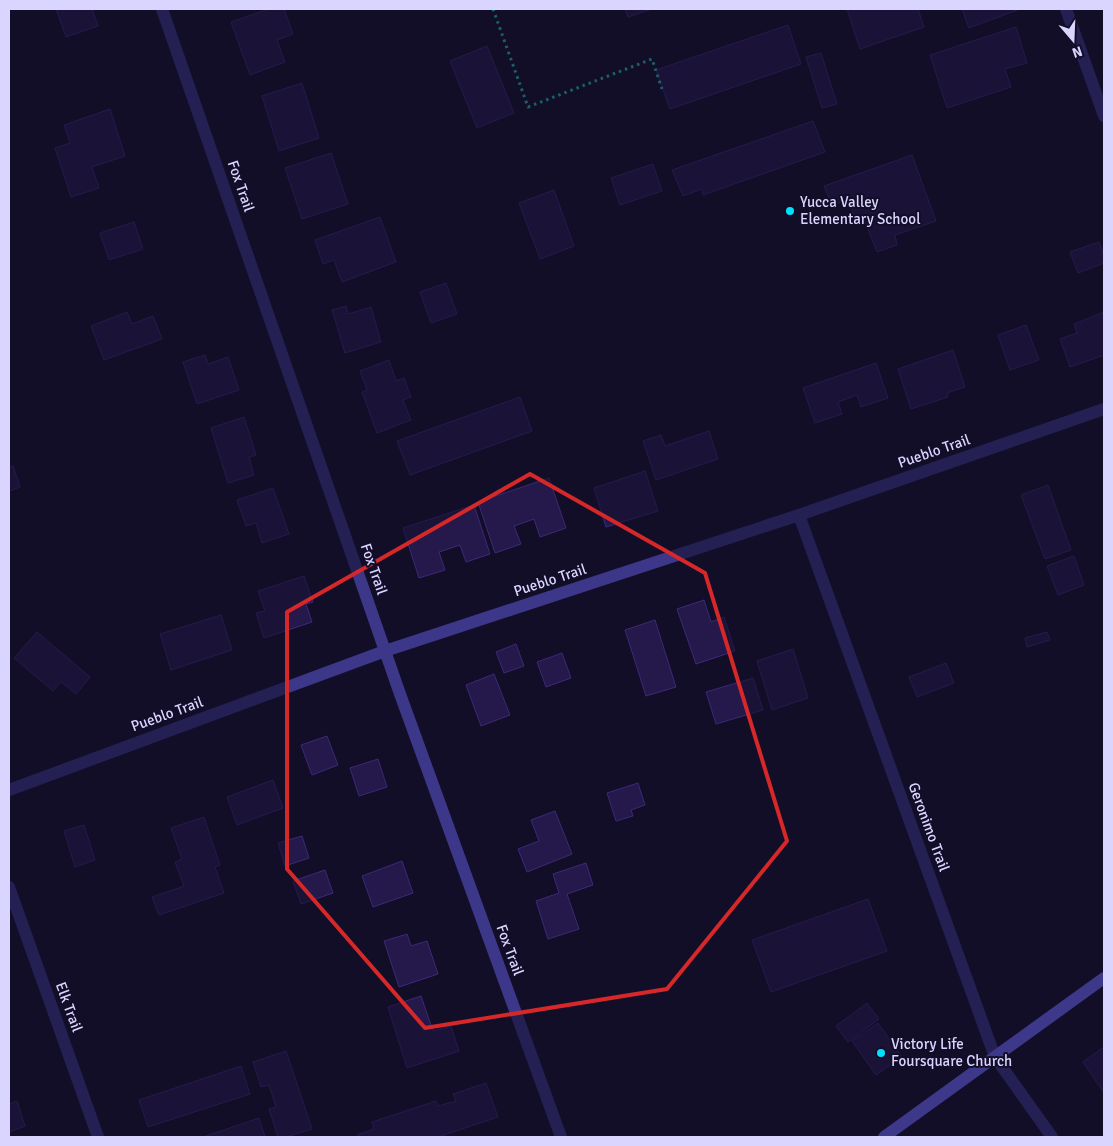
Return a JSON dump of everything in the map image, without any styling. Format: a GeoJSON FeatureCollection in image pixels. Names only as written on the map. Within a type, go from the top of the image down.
{"type":"FeatureCollection","features":[{"type":"Feature","properties":{"kind":"street","name":"Fox Trail"},"geometry":{"type":"LineString","coordinates":[[162,9],[385,651],[561,1137]]}},
{"type":"Feature","properties":{"kind":"street"},"geometry":{"type":"LineString","coordinates":[[1066,9],[1104,116]]}},
{"type":"Feature","properties":{"kind":"street","name":"Pueblo Trail"},"geometry":{"type":"LineString","coordinates":[[9,790],[385,651],[799,515],[1104,409]]}},
{"type":"Feature","properties":{"kind":"street","name":"Geronimo Trail"},"geometry":{"type":"LineString","coordinates":[[799,515],[995,1057],[1052,1137]]}},
{"type":"Feature","properties":{"kind":"street","name":"Elk Trail"},"geometry":{"type":"LineString","coordinates":[[9,887],[98,1137]]}},
{"type":"Feature","properties":{"kind":"street"},"geometry":{"type":"LineString","coordinates":[[884,1137],[1104,978]]}},
{"type":"Feature","properties":{"kind":"path"},"geometry":{"type":"LineString","coordinates":[[493,9],[528,106],[652,59],[662,89]]}},
{"type":"Feature","properties":{"kind":"highlighted area"},"geometry":{"type":"Polygon","coordinates":[[[530,474],[705,573],[787,841],[667,989],[425,1028],[287,869],[287,612],[530,474]]]}},
{"type":"Feature","properties":{"kind":"building"},"geometry":{"type":"Polygon","coordinates":[[[56,9],[92,9],[98,26],[66,37],[56,9]]]}},
{"type":"Feature","properties":{"kind":"building"},"geometry":{"type":"Polygon","coordinates":[[[269,9],[284,9],[293,34],[277,40],[285,62],[250,75],[231,22],[269,9]]]}},
{"type":"Feature","properties":{"kind":"building"},"geometry":{"type":"Polygon","coordinates":[[[625,9],[652,9],[628,17],[625,9]]]}},
{"type":"Feature","properties":{"kind":"building"},"geometry":{"type":"Polygon","coordinates":[[[847,9],[918,9],[924,27],[860,49],[847,9]]]}},
{"type":"Feature","properties":{"kind":"building"},"geometry":{"type":"Polygon","coordinates":[[[962,9],[1020,9],[969,28],[962,9]]]}},
{"type":"Feature","properties":{"kind":"building"},"geometry":{"type":"Polygon","coordinates":[[[788,25],[801,64],[670,109],[656,70],[788,25]]]}},
{"type":"Feature","properties":{"kind":"building"},"geometry":{"type":"Polygon","coordinates":[[[1016,27],[1027,63],[1005,69],[1011,87],[947,108],[930,55],[1016,27]]]}},
{"type":"Feature","properties":{"kind":"building"},"geometry":{"type":"Polygon","coordinates":[[[487,46],[514,113],[477,128],[450,61],[487,46]]]}},
{"type":"Feature","properties":{"kind":"building"},"geometry":{"type":"Polygon","coordinates":[[[821,53],[837,104],[822,108],[806,57],[821,53]]]}},
{"type":"Feature","properties":{"kind":"building"},"geometry":{"type":"Polygon","coordinates":[[[302,83],[319,138],[279,151],[262,96],[302,83]]]}},
{"type":"Feature","properties":{"kind":"building"},"geometry":{"type":"Polygon","coordinates":[[[110,109],[125,156],[92,167],[99,188],[71,197],[55,148],[70,143],[64,125],[110,109]]]}},
{"type":"Feature","properties":{"kind":"building"},"geometry":{"type":"Polygon","coordinates":[[[813,121],[825,152],[703,195],[702,189],[683,196],[672,170],[813,121]]]}},
{"type":"Feature","properties":{"kind":"building"},"geometry":{"type":"Polygon","coordinates":[[[331,153],[348,204],[302,219],[285,168],[331,153]]]}},
{"type":"Feature","properties":{"kind":"building"},"geometry":{"type":"Polygon","coordinates":[[[912,155],[936,221],[895,235],[897,245],[877,252],[864,219],[856,222],[849,200],[832,205],[824,186],[912,155]]]}},
{"type":"Feature","properties":{"kind":"building"},"geometry":{"type":"Polygon","coordinates":[[[653,164],[662,191],[620,205],[611,178],[653,164]]]}},
{"type":"Feature","properties":{"kind":"building"},"geometry":{"type":"Polygon","coordinates":[[[554,190],[574,246],[540,259],[519,203],[554,190]]]}},
{"type":"Feature","properties":{"kind":"building"},"geometry":{"type":"Polygon","coordinates":[[[380,217],[396,262],[342,282],[334,260],[323,264],[315,240],[380,217]]]}},
{"type":"Feature","properties":{"kind":"building"},"geometry":{"type":"Polygon","coordinates":[[[134,222],[143,249],[109,260],[100,233],[134,222]]]}},
{"type":"Feature","properties":{"kind":"building"},"geometry":{"type":"Polygon","coordinates":[[[1099,242],[1104,256],[1104,263],[1078,273],[1070,252],[1099,242]]]}},
{"type":"Feature","properties":{"kind":"building"},"geometry":{"type":"Polygon","coordinates":[[[446,283],[457,314],[431,323],[420,292],[446,283]]]}},
{"type":"Feature","properties":{"kind":"building"},"geometry":{"type":"Polygon","coordinates":[[[346,306],[348,314],[371,307],[381,342],[345,353],[332,310],[346,306]]]}},
{"type":"Feature","properties":{"kind":"building"},"geometry":{"type":"Polygon","coordinates":[[[127,312],[132,324],[153,316],[162,339],[104,360],[91,326],[127,312]]]}},
{"type":"Feature","properties":{"kind":"building"},"geometry":{"type":"Polygon","coordinates":[[[1104,312],[1104,355],[1070,367],[1060,339],[1077,333],[1074,324],[1104,312]]]}},
{"type":"Feature","properties":{"kind":"building"},"geometry":{"type":"Polygon","coordinates":[[[1026,325],[1039,360],[1010,370],[998,335],[1026,325]]]}},
{"type":"Feature","properties":{"kind":"building"},"geometry":{"type":"Polygon","coordinates":[[[953,350],[965,387],[947,393],[948,397],[911,409],[898,369],[953,350]]]}},
{"type":"Feature","properties":{"kind":"building"},"geometry":{"type":"Polygon","coordinates":[[[205,355],[208,364],[228,357],[239,390],[197,404],[183,362],[205,355]]]}},
{"type":"Feature","properties":{"kind":"building"},"geometry":{"type":"Polygon","coordinates":[[[389,360],[396,381],[404,378],[411,397],[403,400],[411,420],[377,433],[362,392],[367,390],[360,371],[389,360]]]}},
{"type":"Feature","properties":{"kind":"building"},"geometry":{"type":"Polygon","coordinates":[[[876,363],[888,398],[861,407],[857,395],[838,402],[842,414],[815,423],[803,388],[876,363]]]}},
{"type":"Feature","properties":{"kind":"building"},"geometry":{"type":"Polygon","coordinates":[[[520,397],[532,431],[410,475],[397,441],[520,397]]]}},
{"type":"Feature","properties":{"kind":"building"},"geometry":{"type":"Polygon","coordinates":[[[244,417],[256,455],[249,457],[254,475],[228,483],[211,428],[244,417]]]}},
{"type":"Feature","properties":{"kind":"building"},"geometry":{"type":"Polygon","coordinates":[[[709,431],[718,459],[656,480],[643,441],[661,435],[665,446],[709,431]]]}},
{"type":"Feature","properties":{"kind":"building"},"geometry":{"type":"Polygon","coordinates":[[[13,466],[20,487],[9,491],[9,467],[13,466]]]}},
{"type":"Feature","properties":{"kind":"building"},"geometry":{"type":"Polygon","coordinates":[[[645,471],[658,511],[606,527],[594,488],[645,471]]]}},
{"type":"Feature","properties":{"kind":"building"},"geometry":{"type":"Polygon","coordinates":[[[549,478],[566,528],[540,537],[534,519],[514,526],[521,544],[495,553],[478,502],[549,478]]]}},
{"type":"Feature","properties":{"kind":"building"},"geometry":{"type":"Polygon","coordinates":[[[1048,485],[1071,550],[1045,559],[1021,495],[1048,485]]]}},
{"type":"Feature","properties":{"kind":"building"},"geometry":{"type":"Polygon","coordinates":[[[273,488],[289,534],[262,543],[256,523],[246,526],[237,500],[273,488]]]}},
{"type":"Feature","properties":{"kind":"building"},"geometry":{"type":"Polygon","coordinates":[[[474,505],[490,554],[466,562],[460,545],[439,552],[445,570],[419,578],[403,528],[474,505]]]}},
{"type":"Feature","properties":{"kind":"building"},"geometry":{"type":"Polygon","coordinates":[[[1074,556],[1084,585],[1058,595],[1047,566],[1074,556]]]}},
{"type":"Feature","properties":{"kind":"building"},"geometry":{"type":"Polygon","coordinates":[[[304,576],[313,602],[306,604],[312,622],[264,638],[256,613],[265,611],[258,591],[304,576]]]}},
{"type":"Feature","properties":{"kind":"building"},"geometry":{"type":"Polygon","coordinates":[[[704,600],[711,622],[724,617],[735,651],[696,664],[677,609],[704,600]]]}},
{"type":"Feature","properties":{"kind":"building"},"geometry":{"type":"Polygon","coordinates":[[[221,615],[232,650],[171,670],[160,634],[221,615]]]}},
{"type":"Feature","properties":{"kind":"building"},"geometry":{"type":"Polygon","coordinates":[[[655,620],[676,687],[646,696],[625,630],[655,620]]]}},
{"type":"Feature","properties":{"kind":"building"},"geometry":{"type":"Polygon","coordinates":[[[37,632],[90,677],[76,694],[61,682],[53,691],[14,658],[37,632]]]}},
{"type":"Feature","properties":{"kind":"building"},"geometry":{"type":"Polygon","coordinates":[[[1047,632],[1050,640],[1027,647],[1025,638],[1047,632]]]}},
{"type":"Feature","properties":{"kind":"building"},"geometry":{"type":"Polygon","coordinates":[[[516,644],[524,666],[504,673],[496,652],[516,644]]]}},
{"type":"Feature","properties":{"kind":"building"},"geometry":{"type":"Polygon","coordinates":[[[793,649],[808,698],[772,710],[757,661],[793,649]]]}},
{"type":"Feature","properties":{"kind":"building"},"geometry":{"type":"Polygon","coordinates":[[[562,653],[571,678],[546,687],[537,662],[562,653]]]}},
{"type":"Feature","properties":{"kind":"building"},"geometry":{"type":"Polygon","coordinates":[[[946,663],[954,683],[917,697],[909,677],[946,663]]]}},
{"type":"Feature","properties":{"kind":"building"},"geometry":{"type":"Polygon","coordinates":[[[494,674],[510,715],[481,726],[466,685],[494,674]]]}},
{"type":"Feature","properties":{"kind":"building"},"geometry":{"type":"Polygon","coordinates":[[[753,678],[763,710],[716,724],[706,692],[753,678]]]}},
{"type":"Feature","properties":{"kind":"building"},"geometry":{"type":"Polygon","coordinates":[[[327,736],[338,765],[312,775],[301,745],[327,736]]]}},
{"type":"Feature","properties":{"kind":"building"},"geometry":{"type":"Polygon","coordinates":[[[378,759],[387,787],[359,796],[350,768],[378,759]]]}},
{"type":"Feature","properties":{"kind":"building"},"geometry":{"type":"Polygon","coordinates":[[[273,780],[283,808],[237,825],[227,797],[273,780]]]}},
{"type":"Feature","properties":{"kind":"building"},"geometry":{"type":"Polygon","coordinates":[[[638,783],[645,805],[631,810],[633,816],[616,821],[607,793],[638,783]]]}},
{"type":"Feature","properties":{"kind":"building"},"geometry":{"type":"Polygon","coordinates":[[[555,811],[572,854],[527,872],[518,849],[539,841],[531,820],[555,811]]]}},
{"type":"Feature","properties":{"kind":"building"},"geometry":{"type":"Polygon","coordinates":[[[204,817],[220,865],[215,867],[224,893],[159,915],[152,897],[184,886],[175,862],[182,859],[171,828],[204,817]]]}},
{"type":"Feature","properties":{"kind":"building"},"geometry":{"type":"Polygon","coordinates":[[[84,825],[95,860],[75,867],[64,831],[84,825]]]}},
{"type":"Feature","properties":{"kind":"building"},"geometry":{"type":"Polygon","coordinates":[[[302,836],[309,858],[285,866],[278,843],[302,836]]]}},
{"type":"Feature","properties":{"kind":"building"},"geometry":{"type":"Polygon","coordinates":[[[402,861],[413,893],[373,907],[362,876],[402,861]]]}},
{"type":"Feature","properties":{"kind":"building"},"geometry":{"type":"Polygon","coordinates":[[[586,863],[593,885],[567,894],[579,929],[548,939],[536,901],[559,893],[553,874],[586,863]]]}},
{"type":"Feature","properties":{"kind":"building"},"geometry":{"type":"Polygon","coordinates":[[[325,870],[333,893],[301,904],[293,881],[325,870]]]}},
{"type":"Feature","properties":{"kind":"building"},"geometry":{"type":"Polygon","coordinates":[[[868,899],[887,951],[771,992],[752,940],[868,899]]]}},
{"type":"Feature","properties":{"kind":"building"},"geometry":{"type":"Polygon","coordinates":[[[407,934],[411,946],[427,941],[438,974],[399,987],[384,941],[407,934]]]}},
{"type":"Feature","properties":{"kind":"building"},"geometry":{"type":"Polygon","coordinates":[[[421,996],[433,1031],[451,1026],[459,1051],[407,1068],[388,1007],[421,996]]]}},
{"type":"Feature","properties":{"kind":"building"},"geometry":{"type":"Polygon","coordinates":[[[867,1003],[879,1019],[848,1042],[836,1026],[867,1003]]]}},
{"type":"Feature","properties":{"kind":"building"},"geometry":{"type":"Polygon","coordinates":[[[878,1023],[902,1057],[876,1075],[852,1041],[878,1023]]]}},
{"type":"Feature","properties":{"kind":"building"},"geometry":{"type":"Polygon","coordinates":[[[1104,1047],[1104,1093],[1083,1062],[1104,1047]]]}},
{"type":"Feature","properties":{"kind":"building"},"geometry":{"type":"Polygon","coordinates":[[[286,1051],[312,1129],[286,1137],[278,1137],[269,1109],[276,1107],[269,1085],[261,1087],[253,1062],[286,1051]]]}},
{"type":"Feature","properties":{"kind":"building"},"geometry":{"type":"Polygon","coordinates":[[[241,1066],[250,1094],[148,1127],[139,1100],[241,1066]]]}},
{"type":"Feature","properties":{"kind":"building"},"geometry":{"type":"Polygon","coordinates":[[[486,1083],[498,1117],[438,1137],[358,1137],[357,1135],[374,1129],[372,1122],[436,1101],[438,1106],[456,1101],[453,1094],[486,1083]]]}},
{"type":"Feature","properties":{"kind":"building"},"geometry":{"type":"Polygon","coordinates":[[[17,1101],[25,1126],[9,1132],[9,1104],[17,1101]]]}},
{"type":"Feature","properties":{"kind":"building"},"geometry":{"type":"Polygon","coordinates":[[[259,1118],[265,1137],[203,1137],[259,1118]]]}},
{"type":"Feature","properties":{"kind":"place","name":"Yucca Valley Elementary School"},"geometry":{"type":"Point","coordinates":[790,211]}},
{"type":"Feature","properties":{"kind":"place","name":"Victory Life Foursquare Church"},"geometry":{"type":"Point","coordinates":[881,1053]}}]}
